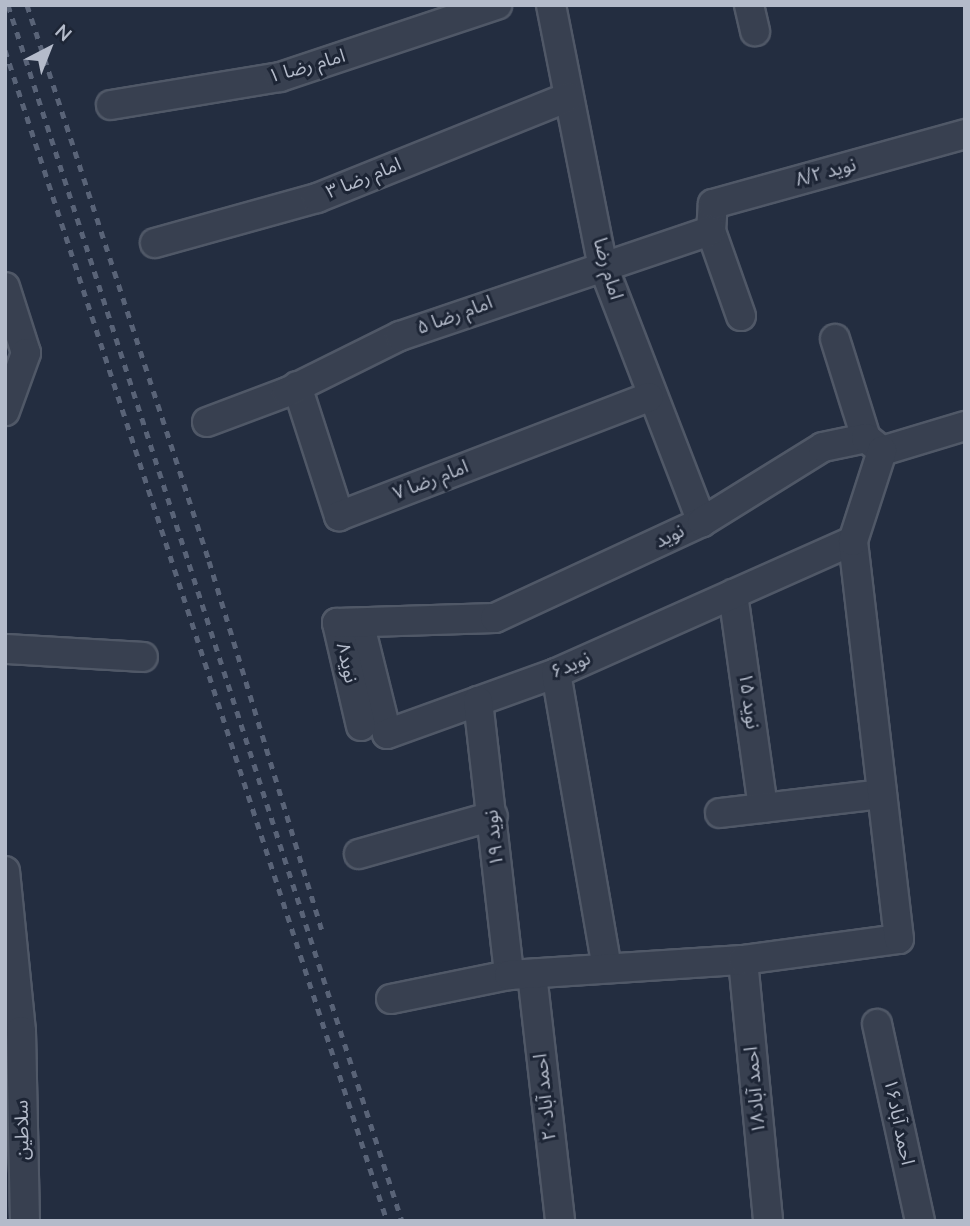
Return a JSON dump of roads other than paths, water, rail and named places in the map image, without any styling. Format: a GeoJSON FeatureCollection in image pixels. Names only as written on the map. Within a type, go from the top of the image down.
{"type":"FeatureCollection","features":[{"type":"Feature","properties":{"kind":"street","name":"امام رضا ۱"},"geometry":{"type":"LineString","coordinates":[[111,105],[280,77],[497,5]]}},
{"type":"Feature","properties":{"kind":"street","name":"امام رضا"},"geometry":{"type":"LineString","coordinates":[[551,5],[602,264],[649,397],[702,522]]}},
{"type":"Feature","properties":{"kind":"street","name":"امام رضا ۳"},"geometry":{"type":"LineString","coordinates":[[155,243],[317,198],[568,97]]}},
{"type":"Feature","properties":{"kind":"street","name":"نوید ۸/۲"},"geometry":{"type":"LineString","coordinates":[[711,231],[713,204],[965,134]]}},
{"type":"Feature","properties":{"kind":"street","name":"امام رضا ۵"},"geometry":{"type":"LineString","coordinates":[[207,422],[297,386],[400,336],[602,264],[711,231]]}},
{"type":"Feature","properties":{"kind":"street"},"geometry":{"type":"LineString","coordinates":[[711,231],[741,317]]}},
{"type":"Feature","properties":{"kind":"street"},"geometry":{"type":"LineString","coordinates":[[5,287],[26,354],[5,411]]}},
{"type":"Feature","properties":{"kind":"street"},"geometry":{"type":"LineString","coordinates":[[391,999],[520,974],[743,960],[900,939],[853,541],[874,445],[835,339]]}},
{"type":"Feature","properties":{"kind":"street","name":"امام رضا ۷"},"geometry":{"type":"LineString","coordinates":[[297,386],[339,516],[649,397]]}},
{"type":"Feature","properties":{"kind":"street","name":"نوید"},"geometry":{"type":"LineString","coordinates":[[360,626],[495,618],[702,522],[823,447],[874,445],[965,426]]}},
{"type":"Feature","properties":{"kind":"street","name":"نوید۶"},"geometry":{"type":"LineString","coordinates":[[360,626],[387,734],[556,673],[853,541]]}},
{"type":"Feature","properties":{"kind":"street","name":"نوید ۱۵"},"geometry":{"type":"LineString","coordinates":[[733,594],[763,808]]}},
{"type":"Feature","properties":{"kind":"street","name":"نوید۸"},"geometry":{"type":"LineString","coordinates":[[360,626],[337,623],[360,726]]}},
{"type":"Feature","properties":{"kind":"street"},"geometry":{"type":"LineString","coordinates":[[5,649],[143,657]]}},
{"type":"Feature","properties":{"kind":"street"},"geometry":{"type":"LineString","coordinates":[[556,673],[607,967]]}},
{"type":"Feature","properties":{"kind":"street","name":"نوید ۱۹"},"geometry":{"type":"LineString","coordinates":[[478,701],[493,816],[520,974]]}},
{"type":"Feature","properties":{"kind":"street"},"geometry":{"type":"LineString","coordinates":[[720,813],[882,794]]}},
{"type":"Feature","properties":{"kind":"street"},"geometry":{"type":"LineString","coordinates":[[359,854],[493,816]]}},
{"type":"Feature","properties":{"kind":"street","name":"سلاطین"},"geometry":{"type":"LineString","coordinates":[[5,871],[25,1221]]}},
{"type":"Feature","properties":{"kind":"street","name":"احمد آباد۱۸"},"geometry":{"type":"LineString","coordinates":[[743,960],[768,1221]]}},
{"type":"Feature","properties":{"kind":"street","name":"احمد آباد۲۰"},"geometry":{"type":"LineString","coordinates":[[520,974],[559,1221]]}},
{"type":"Feature","properties":{"kind":"street","name":"احمد آباد۱۶"},"geometry":{"type":"LineString","coordinates":[[877,1024],[920,1221]]}},
{"type":"Feature","properties":{"kind":"railway"},"geometry":{"type":"LineString","coordinates":[[8,5],[402,1221]]}},
{"type":"Feature","properties":{"kind":"railway"},"geometry":{"type":"LineString","coordinates":[[27,5],[209,561],[322,930]]}},
{"type":"Feature","properties":{"kind":"railway"},"geometry":{"type":"LineString","coordinates":[[5,50],[387,1221]]}}]}
